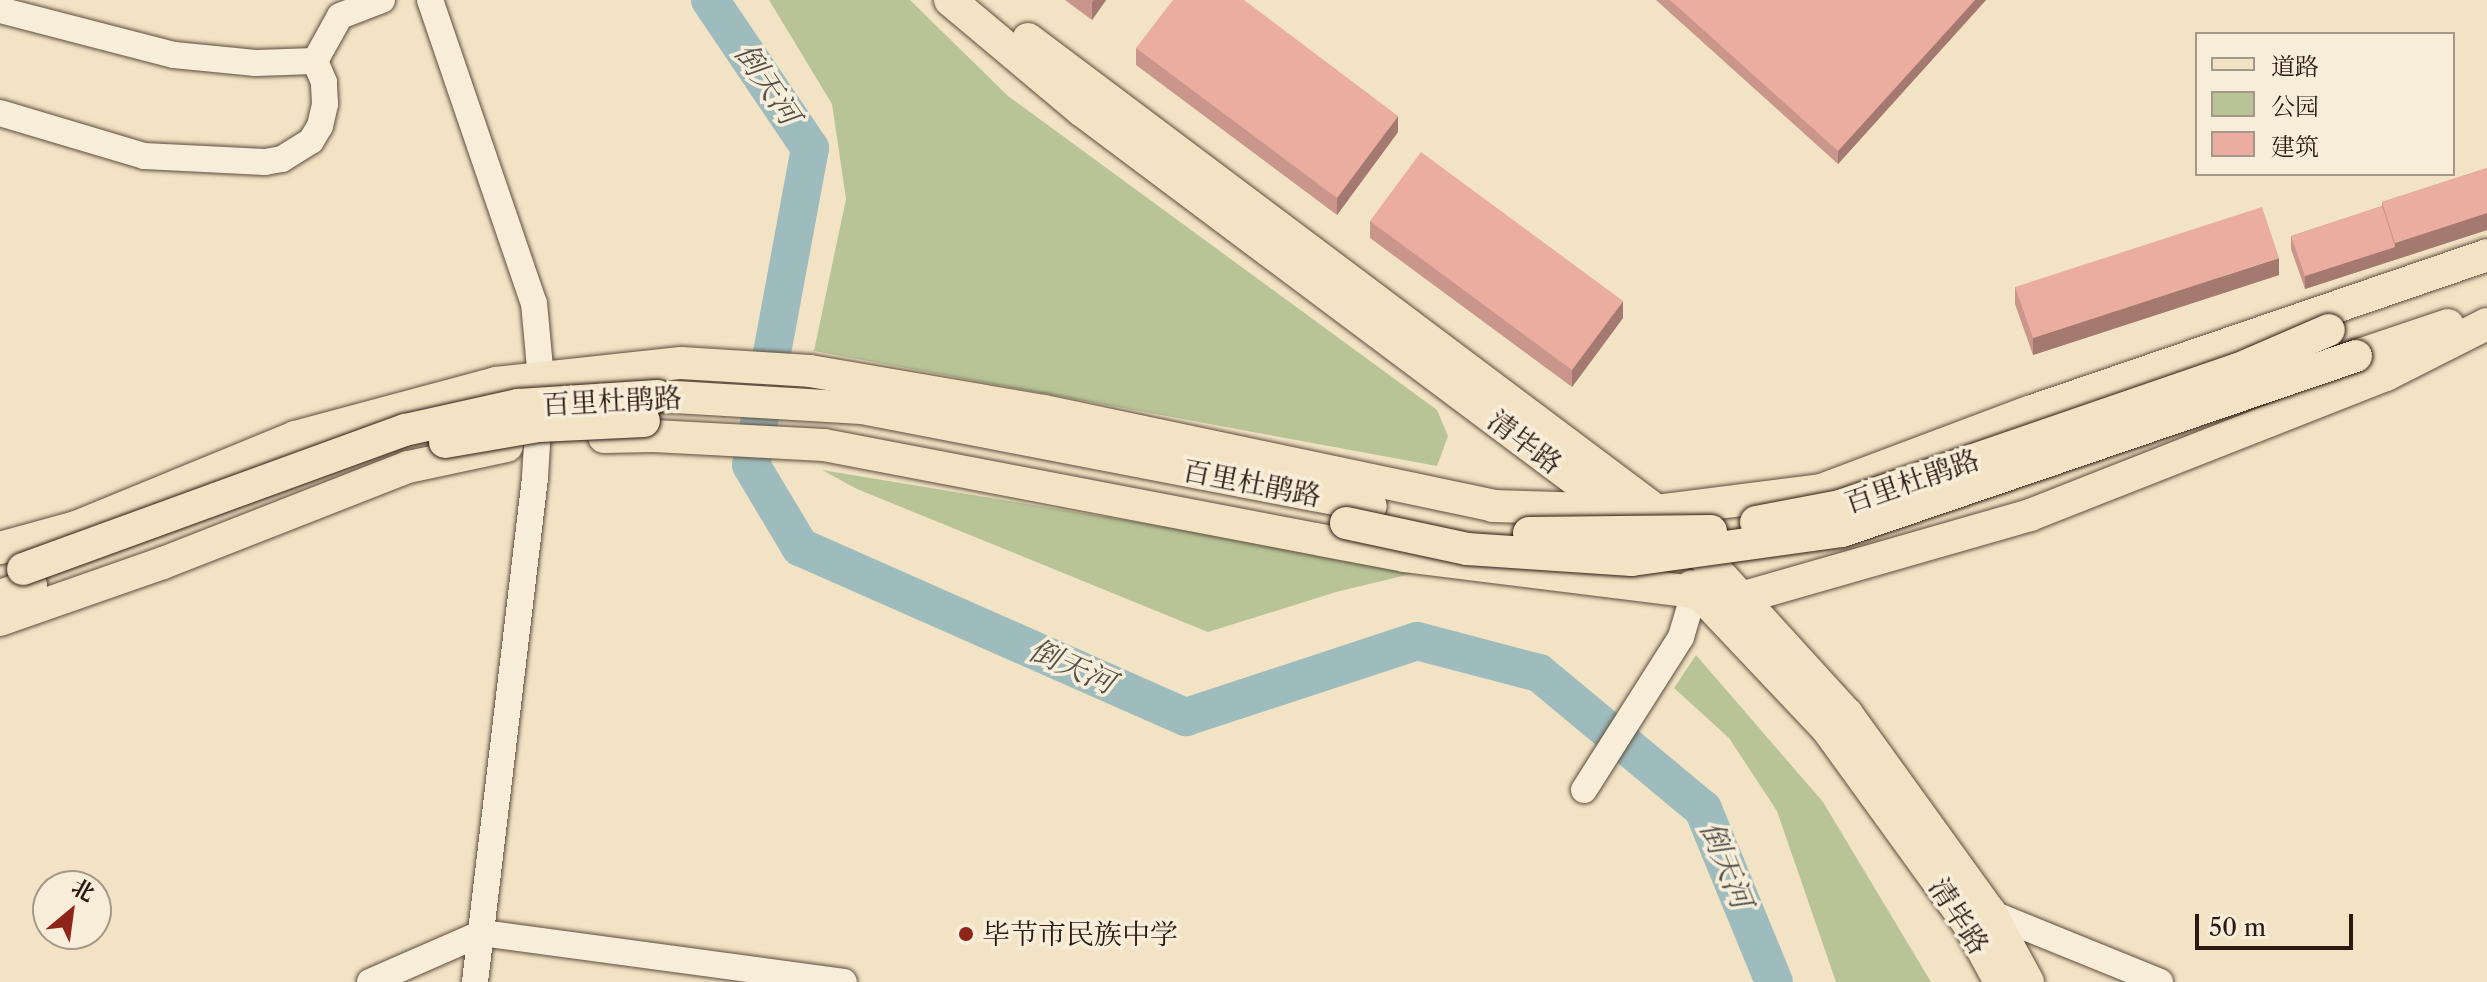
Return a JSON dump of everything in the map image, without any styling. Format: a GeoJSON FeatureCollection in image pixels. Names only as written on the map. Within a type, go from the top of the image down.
{"type":"FeatureCollection","features":[{"type":"Feature","properties":{"kind":"main road","name":"清毕路"},"geometry":{"type":"LineString","coordinates":[[950,0],[1081,110],[1657,543],[1695,590],[1828,730],[1952,902],[2000,982]]}},
{"type":"Feature","properties":{"kind":"main road"},"geometry":{"type":"LineString","coordinates":[[980,0],[1674,524],[1847,714],[1990,912],[2028,982]]}},
{"type":"Feature","properties":{"kind":"main road"},"geometry":{"type":"LineString","coordinates":[[13,569],[76,527],[295,437],[496,383],[688,364],[810,371],[1044,411],[1493,506],[1655,511],[1821,490],[2029,412],[2487,255]]}},
{"type":"Feature","properties":{"kind":"main road","name":"百里杜鹃路"},"geometry":{"type":"LineString","coordinates":[[0,596],[13,569],[405,430],[518,405],[658,396],[862,408],[1371,506],[1485,532],[1707,532],[1840,506],[2236,370],[2487,262]]}},
{"type":"Feature","properties":{"kind":"main road","name":"百里杜鹃路"},"geometry":{"type":"LineString","coordinates":[[13,569],[429,444],[644,421],[850,433],[1467,549],[1632,560],[1842,531],[2487,311]]}},
{"type":"Feature","properties":{"kind":"main road"},"geometry":{"type":"LineString","coordinates":[[0,620],[163,563],[408,467],[539,433],[824,445],[1405,556],[1741,598],[2030,515],[2386,375],[2487,324]]}},
{"type":"Feature","properties":{"kind":"street"},"geometry":{"type":"LineString","coordinates":[[315,61],[340,16],[382,0]]}},
{"type":"Feature","properties":{"kind":"street"},"geometry":{"type":"LineString","coordinates":[[430,0],[534,303],[541,379],[539,433],[475,982]]}},
{"type":"Feature","properties":{"kind":"street"},"geometry":{"type":"LineString","coordinates":[[0,10],[174,55],[256,63],[315,61]]}},
{"type":"Feature","properties":{"kind":"street"},"geometry":{"type":"LineString","coordinates":[[0,113],[144,156],[282,159],[311,141],[320,126],[325,104],[324,82],[315,61]]}},
{"type":"Feature","properties":{"kind":"street"},"geometry":{"type":"LineString","coordinates":[[1584,790],[1681,637],[1695,590]]}},
{"type":"Feature","properties":{"kind":"street"},"geometry":{"type":"LineString","coordinates":[[1952,902],[1990,912],[2160,982]]}},
{"type":"Feature","properties":{"kind":"street"},"geometry":{"type":"LineString","coordinates":[[370,982],[482,933],[844,982]]}},
{"type":"Feature","properties":{"kind":"green space"},"geometry":{"type":"Polygon","coordinates":[[[769,0],[910,0],[1008,96],[1437,410],[1448,436],[1437,466],[814,351],[846,199],[832,104],[769,0]]]}},
{"type":"Feature","properties":{"kind":"green space"},"geometry":{"type":"Polygon","coordinates":[[[822,470],[1427,570],[1336,592],[1208,632],[857,489],[822,470]]]}},
{"type":"Feature","properties":{"kind":"green space"},"geometry":{"type":"Polygon","coordinates":[[[1696,655],[1823,802],[1931,982],[1836,982],[1777,811],[1729,738],[1674,688],[1696,655]]]}},
{"type":"Feature","properties":{"kind":"building"},"geometry":{"type":"Polygon","coordinates":[[[1173,0],[1244,0],[1398,116],[1337,198],[1136,48],[1173,0]]]}},
{"type":"Feature","properties":{"kind":"building"},"geometry":{"type":"Polygon","coordinates":[[[1670,0],[1975,0],[1838,151],[1670,0]]]}},
{"type":"Feature","properties":{"kind":"building"},"geometry":{"type":"Polygon","coordinates":[[[1421,152],[1623,301],[1572,370],[1370,221],[1421,152]]]}},
{"type":"Feature","properties":{"kind":"building"},"geometry":{"type":"Polygon","coordinates":[[[2487,168],[2487,213],[2395,243],[2382,202],[2487,168]]]}},
{"type":"Feature","properties":{"kind":"building"},"geometry":{"type":"Polygon","coordinates":[[[2382,206],[2395,247],[2305,276],[2291,236],[2382,206]]]}},
{"type":"Feature","properties":{"kind":"building"},"geometry":{"type":"Polygon","coordinates":[[[2262,207],[2279,258],[2033,338],[2015,287],[2262,207]]]}},
{"type":"Feature","properties":{"kind":"waterway","name":"倒天河"},"geometry":{"type":"LineString","coordinates":[[710,0],[810,148],[751,465],[800,547],[1186,717],[1417,641],[1539,673],[1703,809],[1774,982]]}},
{"type":"Feature","properties":{"kind":"place","name":"毕节市民族中学"},"geometry":{"type":"Point","coordinates":[966,934]}}]}
